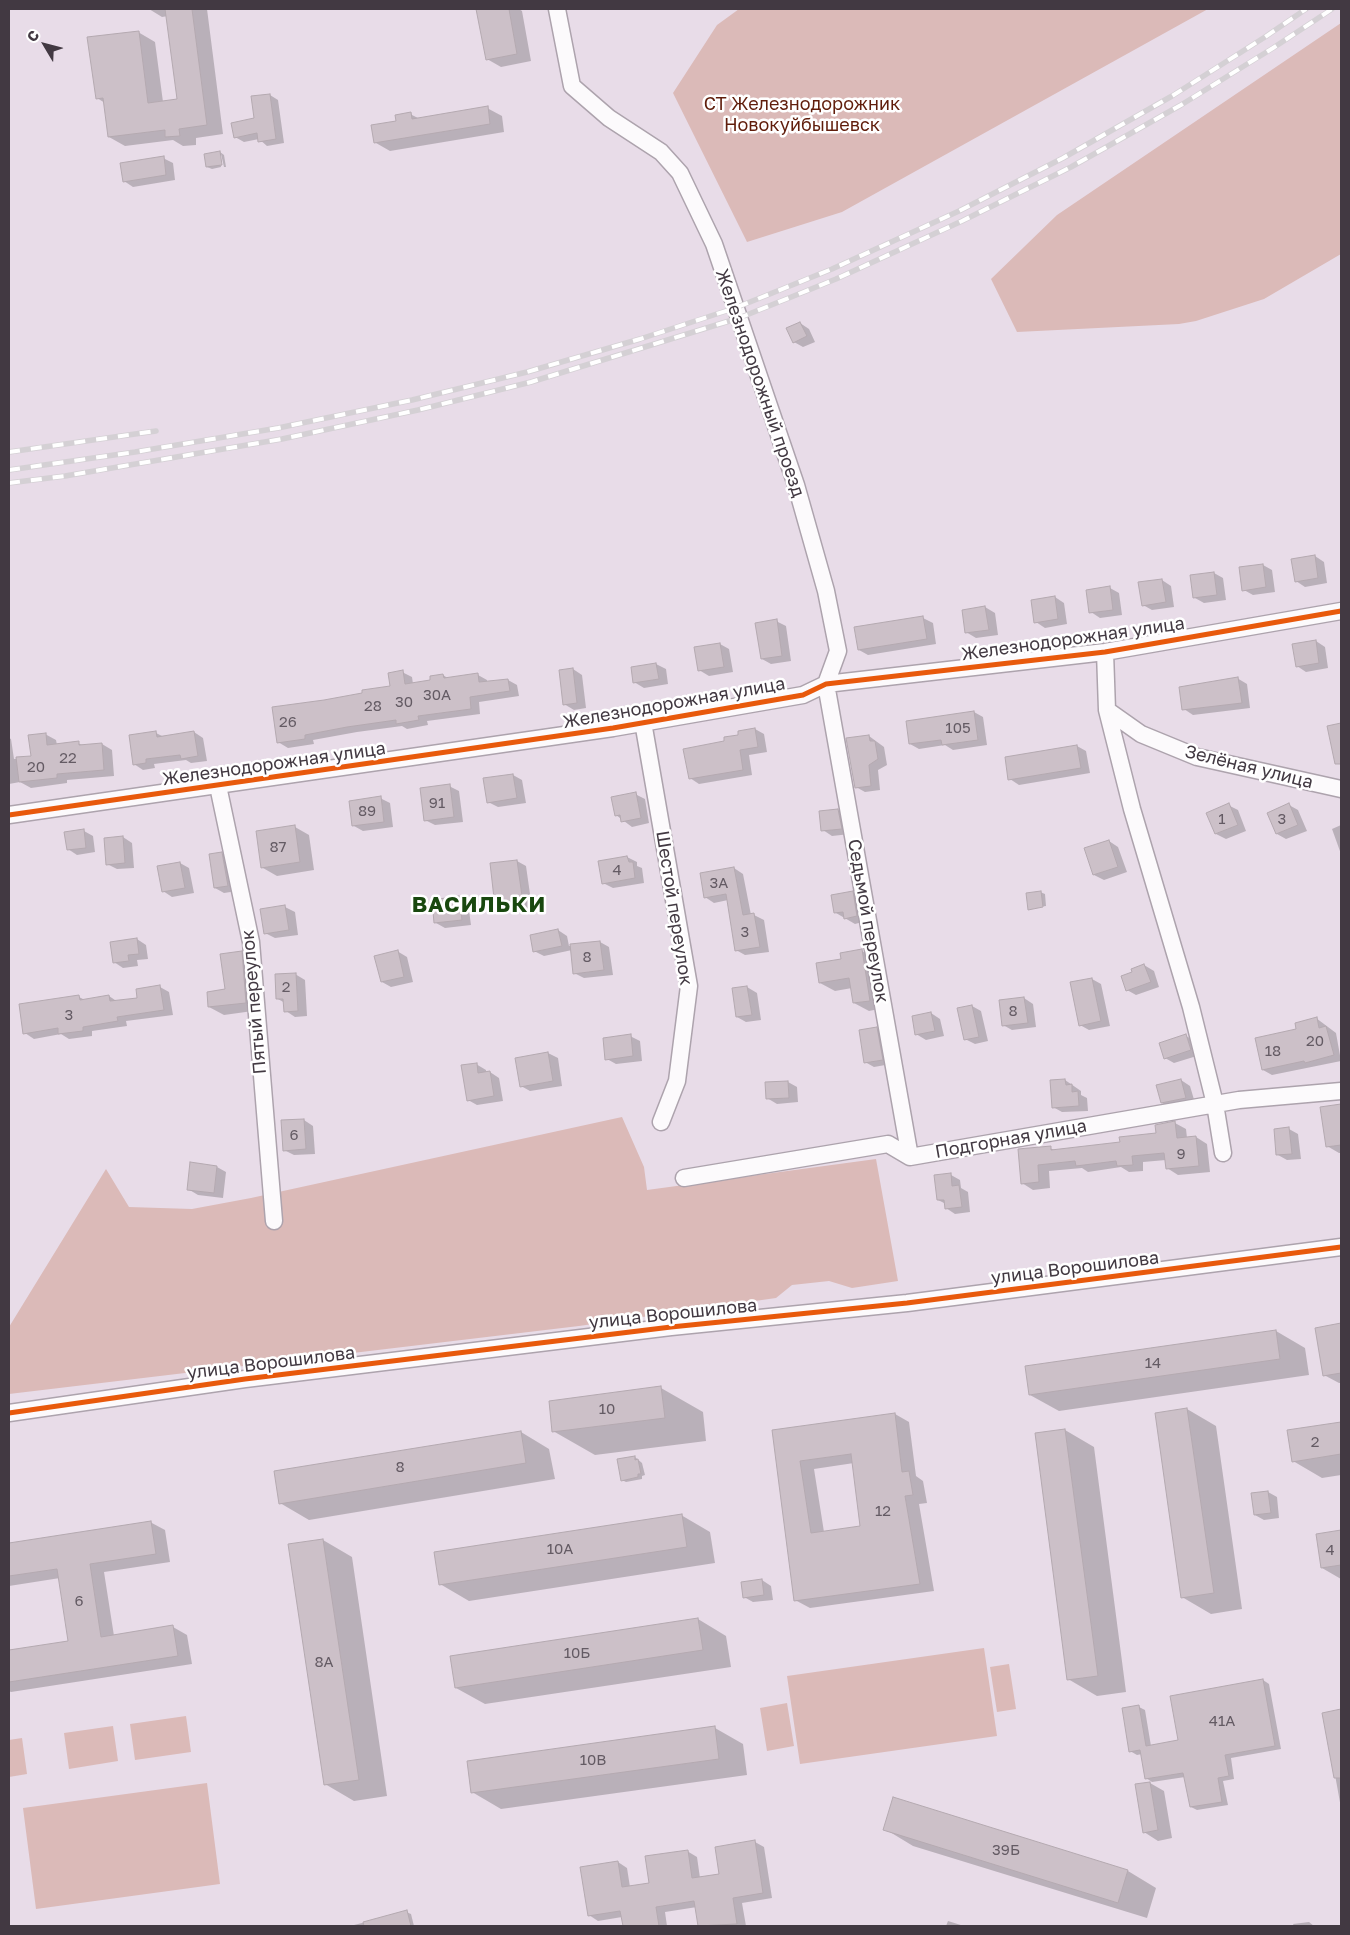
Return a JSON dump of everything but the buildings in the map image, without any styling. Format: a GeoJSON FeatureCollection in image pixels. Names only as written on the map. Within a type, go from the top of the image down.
{"type":"FeatureCollection","features":[{"type":"Feature","properties":{"kind":"street","name":"Железнодорожный проезд"},"geometry":{"type":"LineString","coordinates":[[557,9],[572,86],[609,118],[661,152],[680,172],[714,244],[796,485],[826,591],[838,650],[826,684]]}},
{"type":"Feature","properties":{"kind":"street","name":"Железнодорожная улица"},"geometry":{"type":"LineString","coordinates":[[9,815],[604,730],[803,695],[826,684],[1105,652],[1341,611]]}},
{"type":"Feature","properties":{"kind":"street"},"geometry":{"type":"LineString","coordinates":[[1105,652],[1107,710],[1132,809],[1191,1007],[1215,1104],[1223,1153]]}},
{"type":"Feature","properties":{"kind":"street","name":"Седьмой переулок"},"geometry":{"type":"LineString","coordinates":[[826,684],[910,1157]]}},
{"type":"Feature","properties":{"kind":"street","name":"Зелёная улица"},"geometry":{"type":"LineString","coordinates":[[1107,710],[1141,734],[1197,757],[1341,789]]}},
{"type":"Feature","properties":{"kind":"street","name":"Шестой переулок"},"geometry":{"type":"LineString","coordinates":[[643,722],[688,986],[677,1081],[661,1122]]}},
{"type":"Feature","properties":{"kind":"street","name":"Пятый переулок"},"geometry":{"type":"LineString","coordinates":[[218,786],[251,942],[274,1221]]}},
{"type":"Feature","properties":{"kind":"street","name":"Подгорная улица"},"geometry":{"type":"LineString","coordinates":[[684,1178],[888,1144],[910,1157],[1239,1100],[1341,1091]]}},
{"type":"Feature","properties":{"kind":"street","name":"улица Ворошилова"},"geometry":{"type":"LineString","coordinates":[[9,1413],[245,1379],[661,1328],[908,1304],[1341,1247]]}},
{"type":"Feature","properties":{"kind":"green space","name":"СТ Железнодорожник Новокуйбышевск"},"geometry":{"type":"Polygon","coordinates":[[[739,9],[1208,9],[842,212],[747,242],[673,93],[717,25],[739,9]]]}},
{"type":"Feature","properties":{"kind":"green space"},"geometry":{"type":"Polygon","coordinates":[[[1341,23],[1341,254],[1264,299],[1196,321],[1179,324],[1017,332],[991,279],[1057,215],[1341,23]]]}},
{"type":"Feature","properties":{"kind":"green space"},"geometry":{"type":"Polygon","coordinates":[[[622,1117],[644,1167],[647,1190],[876,1159],[898,1281],[852,1288],[829,1281],[792,1285],[776,1298],[579,1326],[9,1394],[9,1327],[106,1169],[129,1207],[192,1209],[251,1198],[622,1117]]]}},
{"type":"Feature","properties":{"kind":"green space"},"geometry":{"type":"Polygon","coordinates":[[[984,1648],[997,1736],[800,1764],[787,1676],[984,1648]]]}},
{"type":"Feature","properties":{"kind":"green space"},"geometry":{"type":"Polygon","coordinates":[[[1009,1664],[1016,1709],[997,1712],[990,1667],[1009,1664]]]}},
{"type":"Feature","properties":{"kind":"green space"},"geometry":{"type":"Polygon","coordinates":[[[787,1703],[794,1746],[767,1751],[760,1708],[787,1703]]]}},
{"type":"Feature","properties":{"kind":"green space"},"geometry":{"type":"Polygon","coordinates":[[[186,1716],[191,1752],[135,1760],[130,1724],[186,1716]]]}},
{"type":"Feature","properties":{"kind":"green space"},"geometry":{"type":"Polygon","coordinates":[[[113,1726],[118,1761],[69,1769],[64,1733],[113,1726]]]}},
{"type":"Feature","properties":{"kind":"green space"},"geometry":{"type":"Polygon","coordinates":[[[22,1738],[27,1774],[9,1777],[9,1740],[22,1738]]]}},
{"type":"Feature","properties":{"kind":"green space"},"geometry":{"type":"Polygon","coordinates":[[[207,1783],[220,1884],[36,1909],[23,1808],[207,1783]]]}},
{"type":"Feature","properties":{"kind":"railway"},"geometry":{"type":"LineString","coordinates":[[9,470],[135,452],[278,428],[412,400],[527,372],[640,339],[735,308],[832,269],[959,211],[1063,158],[1172,96],[1306,9]]}},
{"type":"Feature","properties":{"kind":"railway"},"geometry":{"type":"LineString","coordinates":[[9,483],[65,476],[282,439],[418,410],[531,382],[739,318],[836,279],[962,221],[1071,167],[1181,105],[1332,9]]}},
{"type":"Feature","properties":{"kind":"railway"},"geometry":{"type":"LineString","coordinates":[[9,452],[156,431]]}},
{"type":"Feature","properties":{"kind":"cycle path"},"geometry":{"type":"LineString","coordinates":[[9,815],[613,728],[803,695],[826,684],[1105,652],[1341,611]]}},
{"type":"Feature","properties":{"kind":"cycle path"},"geometry":{"type":"LineString","coordinates":[[9,1413],[245,1379],[671,1327],[907,1303],[1341,1247]]}},
{"type":"Feature","properties":{"kind":"district","name":"ВАСИЛЬКИ"},"geometry":{"type":"Point","coordinates":[479,905]}}]}
